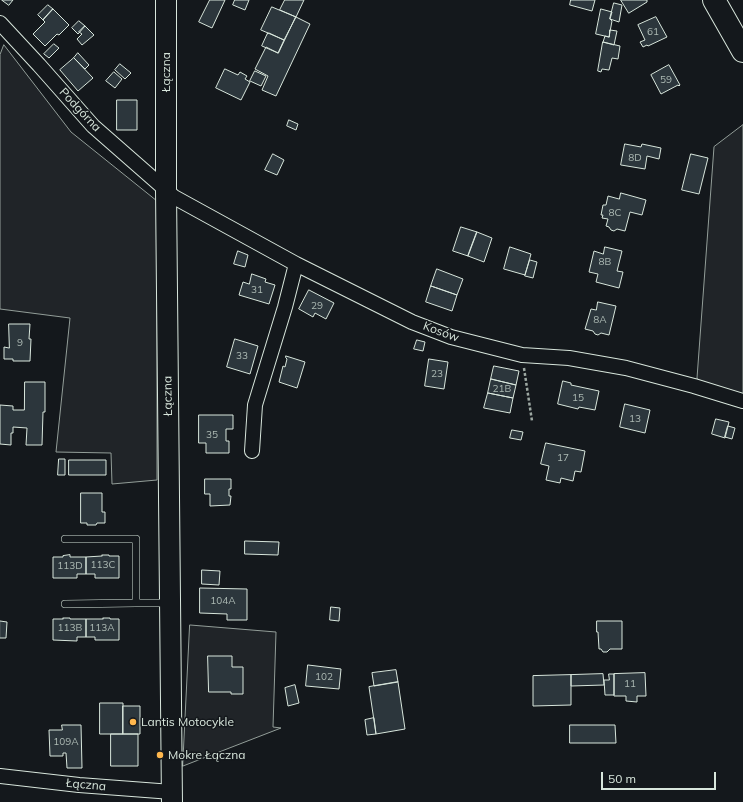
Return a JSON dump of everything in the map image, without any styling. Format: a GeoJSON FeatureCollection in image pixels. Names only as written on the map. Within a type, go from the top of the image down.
{"type":"FeatureCollection","features":[{"type":"Feature","properties":{"kind":"main road"},"geometry":{"type":"LineString","coordinates":[[714,0],[743,51]]}},
{"type":"Feature","properties":{"kind":"street","name":"Łączna"},"geometry":{"type":"LineString","coordinates":[[0,776],[172,797],[166,190],[166,0]]}},
{"type":"Feature","properties":{"kind":"street","name":"Podgórna"},"geometry":{"type":"LineString","coordinates":[[0,24],[93,126],[166,190]]}},
{"type":"Feature","properties":{"kind":"street","name":"Kosów"},"geometry":{"type":"LineString","coordinates":[[166,190],[177,200],[296,264],[412,322],[451,337],[522,356],[569,358],[626,368],[743,401]]}},
{"type":"Feature","properties":{"kind":"street"},"geometry":{"type":"LineString","coordinates":[[252,451],[255,405],[296,264]]}},
{"type":"Feature","properties":{"kind":"lane"},"geometry":{"type":"LineString","coordinates":[[65,539],[136,539],[136,603]]}},
{"type":"Feature","properties":{"kind":"lane"},"geometry":{"type":"LineString","coordinates":[[65,604],[170,603]]}},
{"type":"Feature","properties":{"kind":"path"},"geometry":{"type":"LineString","coordinates":[[522,356],[532,421]]}},
{"type":"Feature","properties":{"kind":"shaded area"},"geometry":{"type":"Polygon","coordinates":[[[4,45],[71,132],[157,201],[157,480],[112,484],[111,453],[56,452],[70,318],[0,309],[0,55],[4,45]]]}},
{"type":"Feature","properties":{"kind":"shaded area"},"geometry":{"type":"Polygon","coordinates":[[[743,125],[743,402],[704,393],[697,378],[714,147],[743,125]]]}},
{"type":"Feature","properties":{"kind":"shaded area"},"geometry":{"type":"Polygon","coordinates":[[[190,625],[276,632],[273,727],[281,728],[183,766],[190,625]]]}},
{"type":"Feature","properties":{"kind":"building"},"geometry":{"type":"Polygon","coordinates":[[[2,0],[13,0],[9,5],[2,0]]]}},
{"type":"Feature","properties":{"kind":"building"},"geometry":{"type":"Polygon","coordinates":[[[210,0],[225,0],[212,28],[199,22],[210,0]]]}},
{"type":"Feature","properties":{"kind":"building"},"geometry":{"type":"Polygon","coordinates":[[[235,0],[249,0],[245,10],[233,5],[235,0]]]}},
{"type":"Feature","properties":{"kind":"building"},"geometry":{"type":"Polygon","coordinates":[[[285,0],[304,0],[296,17],[280,10],[285,0]]]}},
{"type":"Feature","properties":{"kind":"building"},"geometry":{"type":"Polygon","coordinates":[[[571,0],[595,0],[592,11],[570,5],[571,0]]]}},
{"type":"Feature","properties":{"kind":"building"},"geometry":{"type":"Polygon","coordinates":[[[621,0],[647,0],[647,2],[629,13],[621,0]]]}},
{"type":"Feature","properties":{"kind":"building"},"geometry":{"type":"Polygon","coordinates":[[[614,3],[622,5],[619,22],[610,19],[614,3]]]}},
{"type":"Feature","properties":{"kind":"building"},"geometry":{"type":"Polygon","coordinates":[[[48,5],[53,9],[43,20],[38,15],[48,5]]]}},
{"type":"Feature","properties":{"kind":"building"},"geometry":{"type":"Polygon","coordinates":[[[272,7],[296,17],[284,40],[269,33],[267,34],[268,33],[261,30],[272,7]]]}},
{"type":"Feature","properties":{"kind":"building"},"geometry":{"type":"Polygon","coordinates":[[[53,9],[69,25],[45,46],[33,34],[45,22],[43,20],[53,9]]]}},
{"type":"Feature","properties":{"kind":"building"},"geometry":{"type":"Polygon","coordinates":[[[601,9],[612,12],[609,37],[596,34],[601,9]]]}},
{"type":"Feature","properties":{"kind":"building"},"geometry":{"type":"Polygon","coordinates":[[[296,17],[310,24],[276,96],[262,90],[268,76],[255,69],[266,47],[278,53],[296,17]]]}},
{"type":"Feature","properties":{"kind":"building"},"geometry":{"type":"Polygon","coordinates":[[[656,17],[667,37],[643,47],[640,42],[645,40],[638,25],[656,17]]]}},
{"type":"Feature","properties":{"kind":"building"},"geometry":{"type":"Polygon","coordinates":[[[79,21],[85,26],[78,34],[72,28],[79,21]]]}},
{"type":"Feature","properties":{"kind":"building"},"geometry":{"type":"Polygon","coordinates":[[[85,26],[94,35],[82,45],[77,39],[82,34],[79,32],[85,26]]]}},
{"type":"Feature","properties":{"kind":"building"},"geometry":{"type":"Polygon","coordinates":[[[610,30],[617,31],[614,45],[603,42],[605,36],[609,37],[610,30]]]}},
{"type":"Feature","properties":{"kind":"building"},"geometry":{"type":"Polygon","coordinates":[[[268,33],[284,40],[278,53],[262,46],[268,33]]]}},
{"type":"Feature","properties":{"kind":"building"},"geometry":{"type":"Polygon","coordinates":[[[603,42],[620,46],[618,59],[612,58],[609,70],[602,69],[601,72],[598,71],[603,42]]]}},
{"type":"Feature","properties":{"kind":"building"},"geometry":{"type":"Polygon","coordinates":[[[54,44],[59,48],[49,58],[44,54],[54,44]]]}},
{"type":"Feature","properties":{"kind":"building"},"geometry":{"type":"Polygon","coordinates":[[[78,53],[89,65],[85,69],[74,58],[78,53]]]}},
{"type":"Feature","properties":{"kind":"building"},"geometry":{"type":"Polygon","coordinates":[[[74,58],[93,78],[78,91],[60,70],[74,58]]]}},
{"type":"Feature","properties":{"kind":"building"},"geometry":{"type":"Polygon","coordinates":[[[120,64],[131,73],[125,79],[115,70],[120,64]]]}},
{"type":"Feature","properties":{"kind":"building"},"geometry":{"type":"Polygon","coordinates":[[[669,65],[680,85],[661,94],[651,75],[669,65]]]}},
{"type":"Feature","properties":{"kind":"building"},"geometry":{"type":"Polygon","coordinates":[[[225,69],[238,75],[240,72],[247,76],[245,79],[250,82],[241,100],[216,88],[225,69]]]}},
{"type":"Feature","properties":{"kind":"building"},"geometry":{"type":"Polygon","coordinates":[[[255,71],[266,76],[261,86],[250,81],[255,71]]]}},
{"type":"Feature","properties":{"kind":"building"},"geometry":{"type":"Polygon","coordinates":[[[114,72],[122,79],[115,88],[106,81],[114,72]]]}},
{"type":"Feature","properties":{"kind":"building"},"geometry":{"type":"Polygon","coordinates":[[[117,100],[137,100],[137,130],[117,130],[117,100]]]}},
{"type":"Feature","properties":{"kind":"building"},"geometry":{"type":"Polygon","coordinates":[[[289,120],[298,124],[296,130],[287,126],[289,120]]]}},
{"type":"Feature","properties":{"kind":"building"},"geometry":{"type":"Polygon","coordinates":[[[625,144],[641,147],[642,144],[661,148],[659,159],[647,156],[645,169],[621,165],[625,144]]]}},
{"type":"Feature","properties":{"kind":"building"},"geometry":{"type":"Polygon","coordinates":[[[273,154],[284,160],[277,175],[265,170],[273,154]]]}},
{"type":"Feature","properties":{"kind":"building"},"geometry":{"type":"Polygon","coordinates":[[[691,154],[708,158],[699,194],[682,190],[691,154]]]}},
{"type":"Feature","properties":{"kind":"building"},"geometry":{"type":"Polygon","coordinates":[[[621,193],[646,200],[642,215],[630,212],[625,231],[617,229],[614,231],[606,226],[608,219],[602,218],[603,215],[601,215],[603,205],[606,205],[608,196],[619,199],[621,193]]]}},
{"type":"Feature","properties":{"kind":"building"},"geometry":{"type":"Polygon","coordinates":[[[461,227],[477,232],[468,256],[453,251],[461,227]]]}},
{"type":"Feature","properties":{"kind":"building"},"geometry":{"type":"Polygon","coordinates":[[[477,232],[492,238],[484,262],[468,256],[477,232]]]}},
{"type":"Feature","properties":{"kind":"building"},"geometry":{"type":"Polygon","coordinates":[[[510,247],[531,254],[525,275],[504,269],[510,247]]]}},
{"type":"Feature","properties":{"kind":"building"},"geometry":{"type":"Polygon","coordinates":[[[605,247],[622,251],[617,271],[623,272],[619,288],[596,282],[598,274],[589,272],[594,251],[603,254],[605,247]]]}},
{"type":"Feature","properties":{"kind":"building"},"geometry":{"type":"Polygon","coordinates":[[[238,251],[248,255],[245,267],[234,264],[238,251]]]}},
{"type":"Feature","properties":{"kind":"building"},"geometry":{"type":"Polygon","coordinates":[[[530,260],[537,262],[533,278],[525,276],[530,260]]]}},
{"type":"Feature","properties":{"kind":"building"},"geometry":{"type":"Polygon","coordinates":[[[437,269],[463,279],[457,295],[431,286],[437,269]]]}},
{"type":"Feature","properties":{"kind":"building"},"geometry":{"type":"Polygon","coordinates":[[[252,274],[266,279],[265,282],[275,285],[269,304],[239,295],[243,282],[249,284],[252,274]]]}},
{"type":"Feature","properties":{"kind":"building"},"geometry":{"type":"Polygon","coordinates":[[[431,286],[457,295],[452,311],[426,302],[431,286]]]}},
{"type":"Feature","properties":{"kind":"building"},"geometry":{"type":"Polygon","coordinates":[[[309,290],[334,303],[326,319],[315,313],[313,317],[299,309],[309,290]]]}},
{"type":"Feature","properties":{"kind":"building"},"geometry":{"type":"Polygon","coordinates":[[[598,302],[616,306],[609,335],[601,333],[598,335],[593,331],[585,329],[591,309],[596,310],[598,302]]]}},
{"type":"Feature","properties":{"kind":"building"},"geometry":{"type":"Polygon","coordinates":[[[9,324],[30,324],[30,361],[13,361],[13,359],[4,359],[4,347],[9,348],[9,324]]]}},
{"type":"Feature","properties":{"kind":"building"},"geometry":{"type":"Polygon","coordinates":[[[235,339],[258,346],[250,374],[227,367],[235,339]]]}},
{"type":"Feature","properties":{"kind":"building"},"geometry":{"type":"Polygon","coordinates":[[[417,340],[425,342],[423,351],[414,349],[417,340]]]}},
{"type":"Feature","properties":{"kind":"building"},"geometry":{"type":"Polygon","coordinates":[[[286,356],[305,362],[297,388],[279,382],[283,366],[285,367],[287,359],[286,356]]]}},
{"type":"Feature","properties":{"kind":"building"},"geometry":{"type":"Polygon","coordinates":[[[429,359],[448,362],[444,389],[425,386],[429,359]]]}},
{"type":"Feature","properties":{"kind":"building"},"geometry":{"type":"Polygon","coordinates":[[[494,366],[519,371],[516,385],[491,379],[494,366]]]}},
{"type":"Feature","properties":{"kind":"building"},"geometry":{"type":"Polygon","coordinates":[[[491,379],[516,385],[513,398],[488,393],[491,379]]]}},
{"type":"Feature","properties":{"kind":"building"},"geometry":{"type":"Polygon","coordinates":[[[563,381],[571,383],[571,385],[599,391],[595,410],[579,407],[578,409],[558,404],[563,381]]]}},
{"type":"Feature","properties":{"kind":"building"},"geometry":{"type":"Polygon","coordinates":[[[25,382],[45,382],[45,412],[43,412],[42,445],[26,445],[27,428],[13,427],[13,433],[11,433],[11,445],[0,444],[0,405],[13,406],[13,410],[24,410],[25,382]]]}},
{"type":"Feature","properties":{"kind":"building"},"geometry":{"type":"Polygon","coordinates":[[[488,393],[513,398],[510,413],[484,408],[488,393]]]}},
{"type":"Feature","properties":{"kind":"building"},"geometry":{"type":"Polygon","coordinates":[[[625,404],[650,410],[645,433],[620,427],[625,404]]]}},
{"type":"Feature","properties":{"kind":"building"},"geometry":{"type":"Polygon","coordinates":[[[199,415],[233,415],[233,429],[226,429],[226,441],[229,441],[229,453],[206,453],[206,443],[199,443],[199,415]]]}},
{"type":"Feature","properties":{"kind":"building"},"geometry":{"type":"Polygon","coordinates":[[[716,419],[729,422],[725,438],[712,434],[716,419]]]}},
{"type":"Feature","properties":{"kind":"building"},"geometry":{"type":"Polygon","coordinates":[[[728,426],[735,428],[732,439],[725,437],[728,426]]]}},
{"type":"Feature","properties":{"kind":"building"},"geometry":{"type":"Polygon","coordinates":[[[512,430],[523,432],[521,440],[510,438],[512,430]]]}},
{"type":"Feature","properties":{"kind":"building"},"geometry":{"type":"Polygon","coordinates":[[[546,443],[585,451],[581,472],[575,471],[573,481],[561,478],[560,483],[546,480],[549,466],[541,464],[546,443]]]}},
{"type":"Feature","properties":{"kind":"building"},"geometry":{"type":"Polygon","coordinates":[[[59,459],[65,459],[65,475],[58,475],[59,459]]]}},
{"type":"Feature","properties":{"kind":"building"},"geometry":{"type":"Polygon","coordinates":[[[69,460],[106,460],[106,475],[69,475],[69,460]]]}},
{"type":"Feature","properties":{"kind":"building"},"geometry":{"type":"Polygon","coordinates":[[[205,479],[231,479],[231,489],[229,489],[229,496],[231,496],[230,505],[210,506],[210,494],[205,494],[205,479]]]}},
{"type":"Feature","properties":{"kind":"building"},"geometry":{"type":"Polygon","coordinates":[[[81,493],[102,493],[102,512],[105,512],[105,523],[87,525],[87,523],[81,523],[81,493]]]}},
{"type":"Feature","properties":{"kind":"building"},"geometry":{"type":"Polygon","coordinates":[[[245,541],[279,542],[278,555],[245,554],[245,541]]]}},
{"type":"Feature","properties":{"kind":"building"},"geometry":{"type":"Polygon","coordinates":[[[70,555],[70,557],[86,557],[86,574],[77,574],[77,578],[53,578],[53,557],[70,555]]]}},
{"type":"Feature","properties":{"kind":"building"},"geometry":{"type":"Polygon","coordinates":[[[102,555],[119,556],[119,578],[95,578],[95,574],[86,574],[86,557],[102,555]]]}},
{"type":"Feature","properties":{"kind":"building"},"geometry":{"type":"Polygon","coordinates":[[[202,570],[220,571],[219,585],[202,584],[202,570]]]}},
{"type":"Feature","properties":{"kind":"building"},"geometry":{"type":"Polygon","coordinates":[[[200,588],[247,589],[247,620],[227,620],[227,614],[200,613],[200,588]]]}},
{"type":"Feature","properties":{"kind":"building"},"geometry":{"type":"Polygon","coordinates":[[[331,607],[340,608],[339,621],[330,620],[331,607]]]}},
{"type":"Feature","properties":{"kind":"building"},"geometry":{"type":"Polygon","coordinates":[[[53,619],[86,619],[86,637],[77,637],[77,641],[53,640],[53,619]]]}},
{"type":"Feature","properties":{"kind":"building"},"geometry":{"type":"Polygon","coordinates":[[[86,619],[119,619],[119,640],[95,640],[95,637],[86,637],[86,619]]]}},
{"type":"Feature","properties":{"kind":"building"},"geometry":{"type":"Polygon","coordinates":[[[0,621],[7,622],[6,638],[0,638],[0,621]]]}},
{"type":"Feature","properties":{"kind":"building"},"geometry":{"type":"Polygon","coordinates":[[[597,621],[622,621],[622,649],[610,649],[607,652],[603,652],[599,649],[597,621]]]}},
{"type":"Feature","properties":{"kind":"building"},"geometry":{"type":"Polygon","coordinates":[[[208,656],[232,656],[232,667],[243,667],[243,694],[231,694],[231,692],[209,692],[208,656]]]}},
{"type":"Feature","properties":{"kind":"building"},"geometry":{"type":"Polygon","coordinates":[[[308,665],[341,669],[339,689],[306,686],[308,665]]]}},
{"type":"Feature","properties":{"kind":"building"},"geometry":{"type":"Polygon","coordinates":[[[396,670],[398,682],[374,686],[372,673],[396,670]]]}},
{"type":"Feature","properties":{"kind":"building"},"geometry":{"type":"Polygon","coordinates":[[[645,673],[646,696],[637,696],[637,702],[626,701],[626,696],[614,696],[614,674],[645,673]]]}},
{"type":"Feature","properties":{"kind":"building"},"geometry":{"type":"Polygon","coordinates":[[[603,674],[604,685],[571,686],[571,675],[603,674]]]}},
{"type":"Feature","properties":{"kind":"building"},"geometry":{"type":"Polygon","coordinates":[[[609,674],[614,674],[614,695],[605,695],[604,680],[609,680],[609,674]]]}},
{"type":"Feature","properties":{"kind":"building"},"geometry":{"type":"Polygon","coordinates":[[[571,675],[571,705],[533,706],[533,676],[571,675]]]}},
{"type":"Feature","properties":{"kind":"building"},"geometry":{"type":"Polygon","coordinates":[[[398,682],[405,729],[376,734],[369,687],[398,682]]]}},
{"type":"Feature","properties":{"kind":"building"},"geometry":{"type":"Polygon","coordinates":[[[295,685],[299,703],[288,706],[285,688],[295,685]]]}},
{"type":"Feature","properties":{"kind":"building"},"geometry":{"type":"Polygon","coordinates":[[[100,703],[123,703],[123,734],[100,734],[100,703]]]}},
{"type":"Feature","properties":{"kind":"building"},"geometry":{"type":"Polygon","coordinates":[[[123,706],[140,706],[140,734],[123,734],[123,706]]]}},
{"type":"Feature","properties":{"kind":"building"},"geometry":{"type":"Polygon","coordinates":[[[374,718],[376,734],[367,735],[365,720],[374,718]]]}},
{"type":"Feature","properties":{"kind":"building"},"geometry":{"type":"Polygon","coordinates":[[[62,725],[81,725],[82,768],[67,768],[66,753],[63,753],[63,756],[50,756],[49,730],[62,730],[62,725]]]}},
{"type":"Feature","properties":{"kind":"building"},"geometry":{"type":"Polygon","coordinates":[[[570,725],[615,725],[616,743],[570,743],[570,725]]]}},
{"type":"Feature","properties":{"kind":"building"},"geometry":{"type":"Polygon","coordinates":[[[111,734],[138,734],[138,766],[111,766],[111,734]]]}},
{"type":"Feature","properties":{"kind":"place","name":"Lantis Motocykle"},"geometry":{"type":"Point","coordinates":[133,722]}},
{"type":"Feature","properties":{"kind":"place","name":"Mokre Łączna"},"geometry":{"type":"Point","coordinates":[160,755]}}]}
